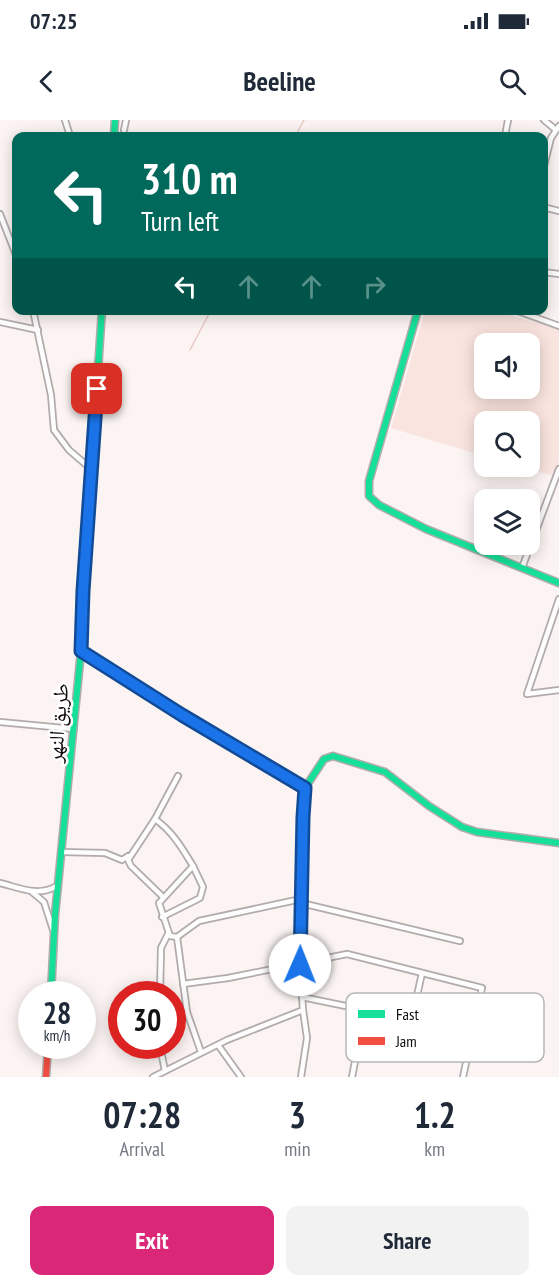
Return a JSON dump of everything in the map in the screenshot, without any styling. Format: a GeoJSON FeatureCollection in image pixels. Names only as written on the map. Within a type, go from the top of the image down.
{"type":"FeatureCollection","features":[{"type":"Feature","properties":{"kind":"street"},"geometry":{"type":"LineString","coordinates":[[124,130],[126,120]]}},
{"type":"Feature","properties":{"kind":"street"},"geometry":{"type":"LineString","coordinates":[[543,120],[557,131],[548,156]]}},
{"type":"Feature","properties":{"kind":"street"},"geometry":{"type":"LineString","coordinates":[[0,214],[12,245]]}},
{"type":"Feature","properties":{"kind":"street"},"geometry":{"type":"LineString","coordinates":[[34,315],[51,395],[54,430],[69,450],[91,469]]}},
{"type":"Feature","properties":{"kind":"street","name":"طريق النهر"},"geometry":{"type":"LineString","coordinates":[[52,981],[57,885],[81,651],[102,315]]}},
{"type":"Feature","properties":{"kind":"street"},"geometry":{"type":"LineString","coordinates":[[417,315],[369,481],[369,496],[375,503],[400,516],[559,583]]}},
{"type":"Feature","properties":{"kind":"street"},"geometry":{"type":"LineString","coordinates":[[529,315],[559,326]]}},
{"type":"Feature","properties":{"kind":"street"},"geometry":{"type":"LineString","coordinates":[[0,322],[38,330]]}},
{"type":"Feature","properties":{"kind":"street"},"geometry":{"type":"LineString","coordinates":[[522,568],[559,469]]}},
{"type":"Feature","properties":{"kind":"street"},"geometry":{"type":"LineString","coordinates":[[559,599],[527,694],[559,690]]}},
{"type":"Feature","properties":{"kind":"street"},"geometry":{"type":"LineString","coordinates":[[81,651],[192,721],[305,788]]}},
{"type":"Feature","properties":{"kind":"street"},"geometry":{"type":"LineString","coordinates":[[0,722],[74,729]]}},
{"type":"Feature","properties":{"kind":"street"},"geometry":{"type":"LineString","coordinates":[[301,1077],[307,1038],[300,965],[305,788],[324,759],[333,756],[385,772],[429,806],[462,827],[477,832],[559,843]]}},
{"type":"Feature","properties":{"kind":"street"},"geometry":{"type":"LineString","coordinates":[[163,897],[128,862],[178,776]]}},
{"type":"Feature","properties":{"kind":"street"},"geometry":{"type":"LineString","coordinates":[[155,819],[174,836],[203,886],[200,898],[162,917]]}},
{"type":"Feature","properties":{"kind":"street"},"geometry":{"type":"LineString","coordinates":[[62,852],[105,853],[122,860],[130,855]]}},
{"type":"Feature","properties":{"kind":"street"},"geometry":{"type":"LineString","coordinates":[[193,866],[163,897],[158,907],[168,934],[172,937],[177,937],[199,921],[301,901],[460,941]]}},
{"type":"Feature","properties":{"kind":"street"},"geometry":{"type":"LineString","coordinates":[[0,883],[32,892],[42,899],[54,932]]}},
{"type":"Feature","properties":{"kind":"street"},"geometry":{"type":"LineString","coordinates":[[32,892],[45,891],[57,885]]}},
{"type":"Feature","properties":{"kind":"street"},"geometry":{"type":"LineString","coordinates":[[160,981],[161,953],[168,934]]}},
{"type":"Feature","properties":{"kind":"street"},"geometry":{"type":"LineString","coordinates":[[177,937],[183,981]]}},
{"type":"Feature","properties":{"kind":"street"},"geometry":{"type":"LineString","coordinates":[[186,984],[300,965],[347,954],[482,987],[481,993]]}},
{"type":"Feature","properties":{"kind":"street"},"geometry":{"type":"LineString","coordinates":[[418,993],[422,974]]}},
{"type":"Feature","properties":{"kind":"street"},"geometry":{"type":"LineString","coordinates":[[302,997],[346,1006]]}},
{"type":"Feature","properties":{"kind":"street"},"geometry":{"type":"LineString","coordinates":[[186,1005],[201,1052]]}},
{"type":"Feature","properties":{"kind":"street"},"geometry":{"type":"LineString","coordinates":[[153,1077],[201,1052],[303,1010]]}},
{"type":"Feature","properties":{"kind":"street"},"geometry":{"type":"LineString","coordinates":[[218,1045],[241,1077]]}},
{"type":"Feature","properties":{"kind":"street"},"geometry":{"type":"LineString","coordinates":[[46,1077],[47,1059]]}},
{"type":"Feature","properties":{"kind":"street"},"geometry":{"type":"LineString","coordinates":[[163,1059],[165,1071]]}},
{"type":"Feature","properties":{"kind":"street"},"geometry":{"type":"LineString","coordinates":[[352,1077],[355,1062]]}},
{"type":"Feature","properties":{"kind":"street"},"geometry":{"type":"LineString","coordinates":[[463,1077],[466,1062]]}},
{"type":"Feature","properties":{"kind":"shaded area"},"geometry":{"type":"Polygon","coordinates":[[[424,315],[509,315],[559,329],[559,461],[555,476],[540,472],[540,411],[474,411],[474,453],[391,428],[424,315]]]}},
{"type":"Feature","properties":{"kind":"waterway"},"geometry":{"type":"LineString","coordinates":[[298,132],[304,120]]}},
{"type":"Feature","properties":{"kind":"waterway"},"geometry":{"type":"LineString","coordinates":[[190,350],[208,315]]}},
{"type":"Feature","properties":{"kind":"traffic: fast"},"geometry":{"type":"LineString","coordinates":[[114,132],[115,120]]}},
{"type":"Feature","properties":{"kind":"traffic: fast"},"geometry":{"type":"LineString","coordinates":[[52,981],[55,915],[81,651],[102,315]]}},
{"type":"Feature","properties":{"kind":"traffic: fast"},"geometry":{"type":"LineString","coordinates":[[417,315],[369,481],[369,496],[379,505],[426,529],[559,583]]}},
{"type":"Feature","properties":{"kind":"traffic: fast"},"geometry":{"type":"LineString","coordinates":[[81,651],[182,715],[305,788],[324,759],[333,756],[385,772],[429,806],[462,827],[477,832],[559,843]]}},
{"type":"Feature","properties":{"kind":"traffic: jam"},"geometry":{"type":"LineString","coordinates":[[46,1077],[47,1059]]}},
{"type":"Feature","properties":{"kind":"route"},"geometry":{"type":"LineString","coordinates":[[97,389],[81,651],[182,715],[305,788],[300,965]]}}]}
